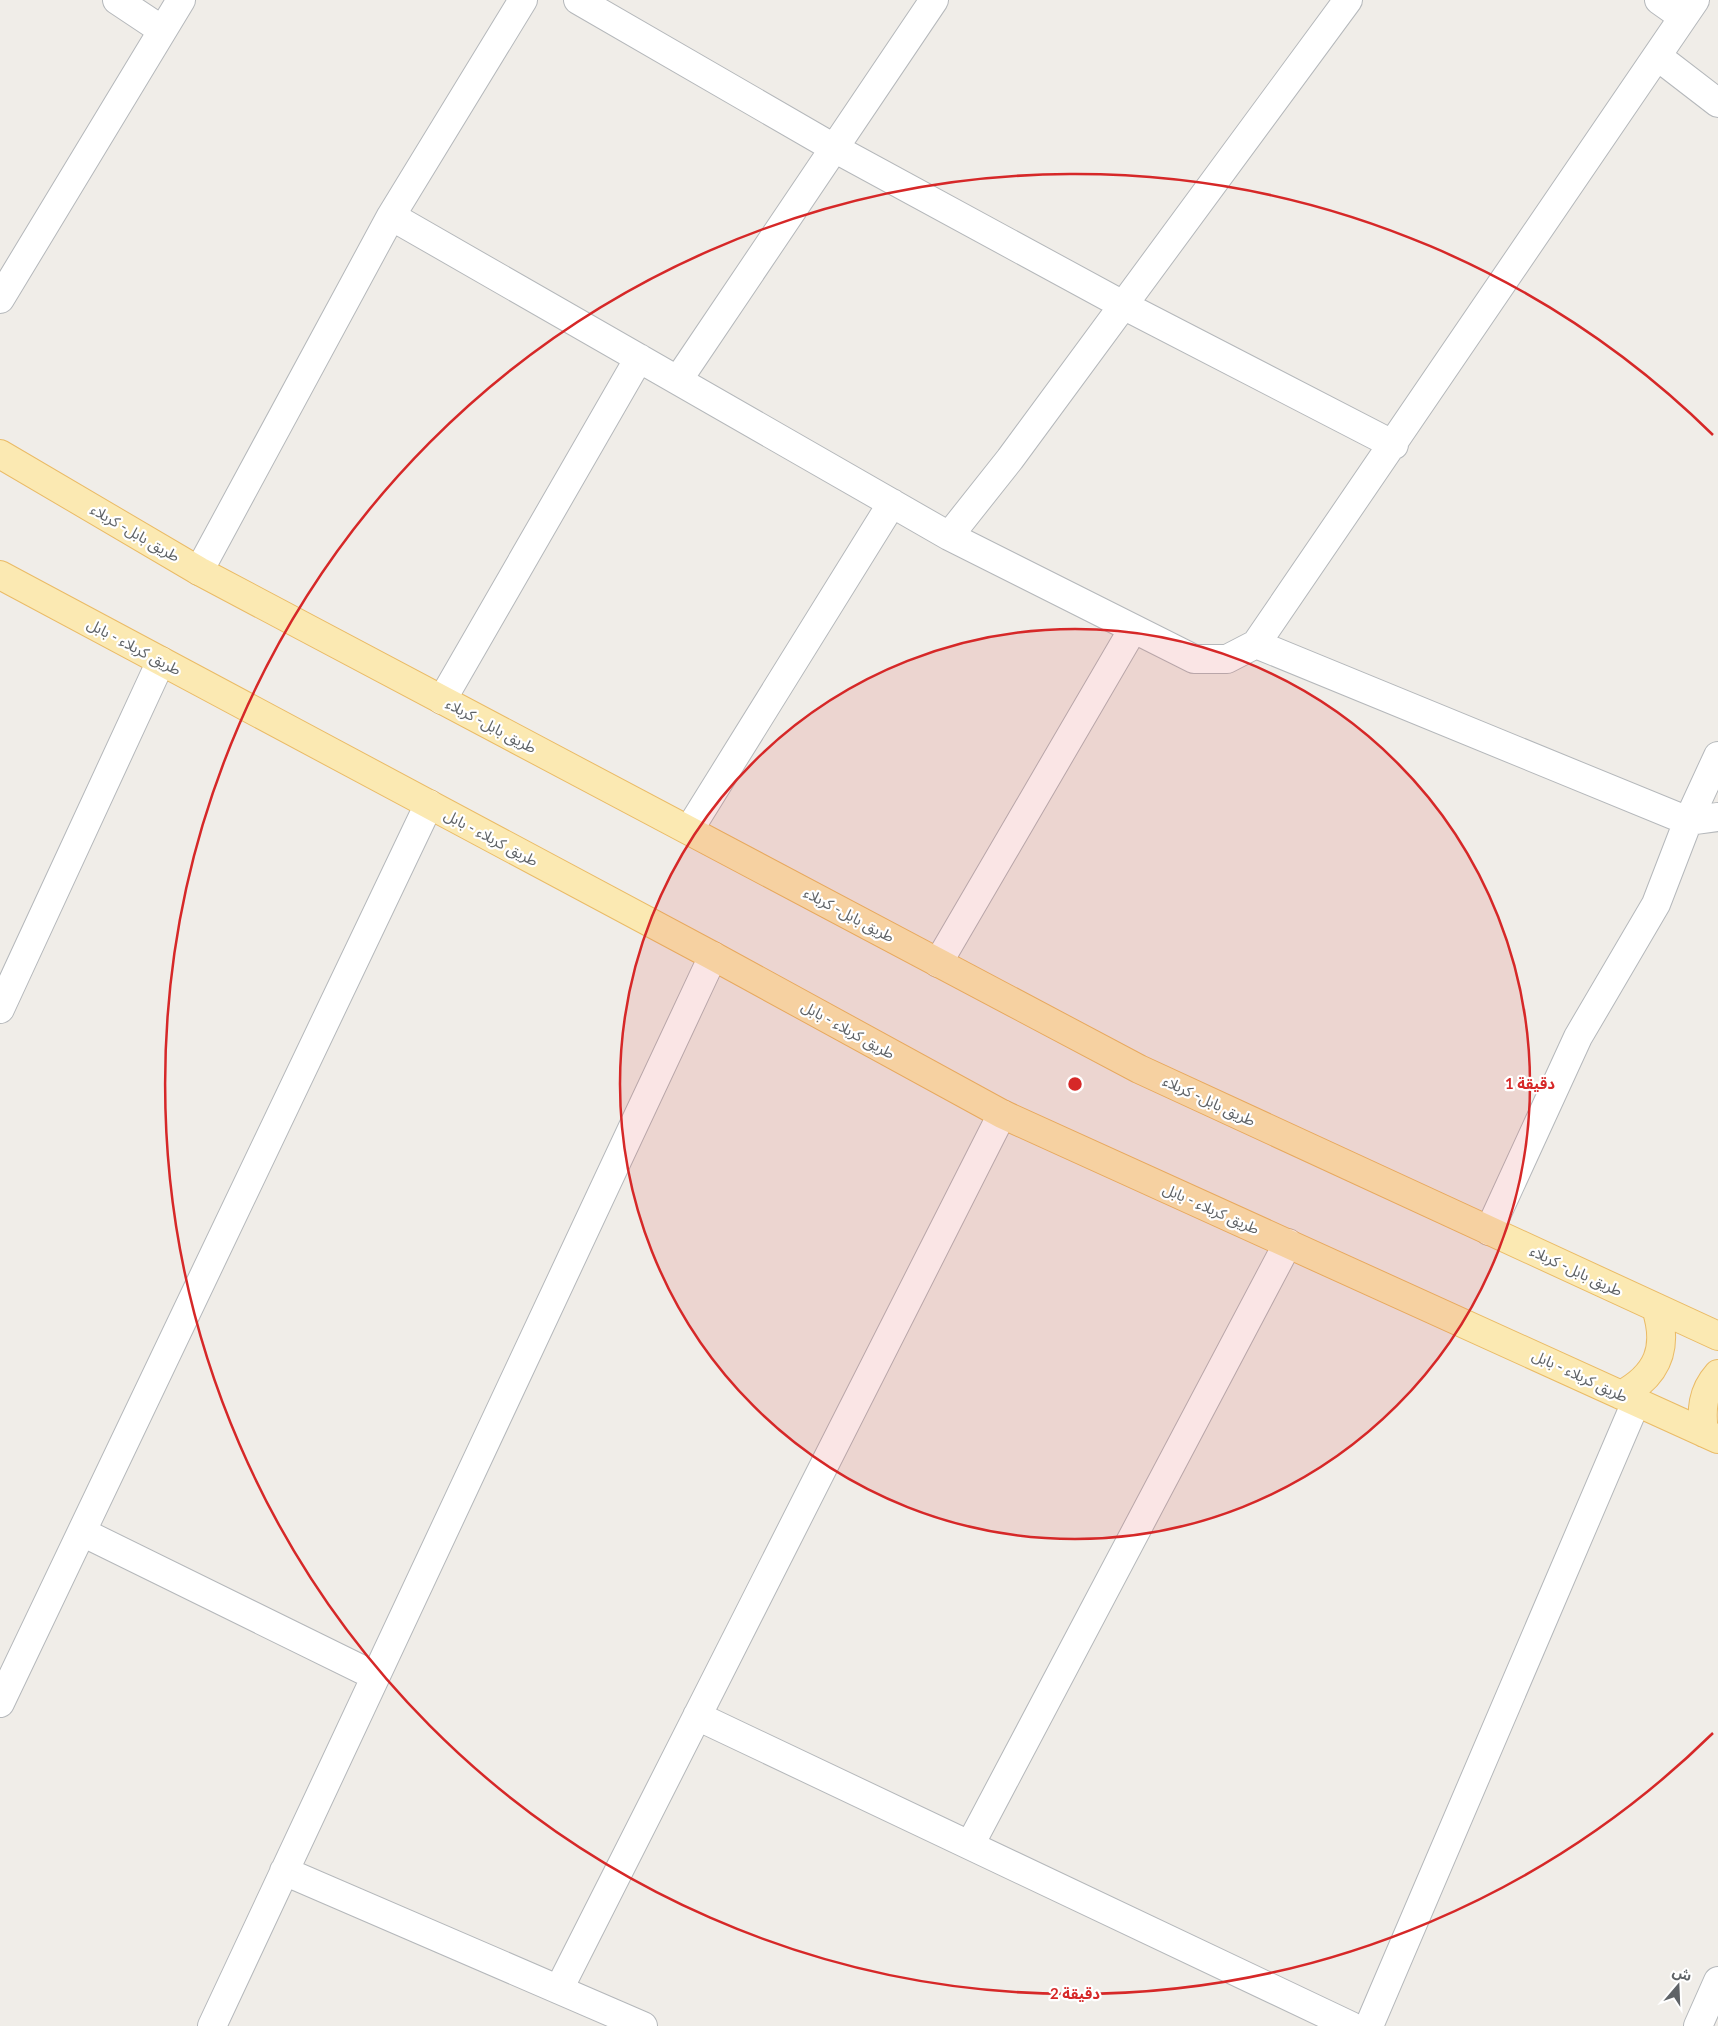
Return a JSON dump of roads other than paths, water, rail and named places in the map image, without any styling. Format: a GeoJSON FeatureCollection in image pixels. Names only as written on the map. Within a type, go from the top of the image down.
{"type":"FeatureCollection","features":[{"type":"Feature","properties":{"kind":"main road","name":"طريق بابل- كربلاء"},"geometry":{"type":"LineString","coordinates":[[0,454],[200,571],[1139,1069],[1718,1336]]}},
{"type":"Feature","properties":{"kind":"main road","name":"طريق كربلاء - بابل"},"geometry":{"type":"LineString","coordinates":[[0,575],[713,956],[1002,1114],[1711,1436]]}},
{"type":"Feature","properties":{"kind":"main road"},"geometry":{"type":"LineString","coordinates":[[1629,1399],[1636,1387],[1649,1374],[1658,1359],[1662,1342],[1661,1325],[1656,1308]]}},
{"type":"Feature","properties":{"kind":"main road"},"geometry":{"type":"LineString","coordinates":[[1711,1436],[1701,1415],[1704,1397],[1718,1374]]}},
{"type":"Feature","properties":{"kind":"street"},"geometry":{"type":"LineString","coordinates":[[117,0],[162,30]]}},
{"type":"Feature","properties":{"kind":"street"},"geometry":{"type":"LineString","coordinates":[[0,299],[181,0]]}},
{"type":"Feature","properties":{"kind":"street"},"geometry":{"type":"LineString","coordinates":[[200,571],[391,216],[523,0]]}},
{"type":"Feature","properties":{"kind":"street"},"geometry":{"type":"LineString","coordinates":[[578,0],[834,148],[1123,305],[1394,445]]}},
{"type":"Feature","properties":{"kind":"street"},"geometry":{"type":"LineString","coordinates":[[678,380],[934,0]]}},
{"type":"Feature","properties":{"kind":"street"},"geometry":{"type":"LineString","coordinates":[[949,536],[1010,459],[1348,0]]}},
{"type":"Feature","properties":{"kind":"street"},"geometry":{"type":"LineString","coordinates":[[391,216],[949,536],[1194,659],[1226,660],[1256,644],[1394,445],[1689,8],[1659,0]]}},
{"type":"Feature","properties":{"kind":"street"},"geometry":{"type":"LineString","coordinates":[[1657,56],[1718,104]]}},
{"type":"Feature","properties":{"kind":"street"},"geometry":{"type":"LineString","coordinates":[[442,700],[639,358]]}},
{"type":"Feature","properties":{"kind":"street"},"geometry":{"type":"LineString","coordinates":[[689,830],[892,503]]}},
{"type":"Feature","properties":{"kind":"street"},"geometry":{"type":"LineString","coordinates":[[938,963],[1133,629]]}},
{"type":"Feature","properties":{"kind":"street"},"geometry":{"type":"LineString","coordinates":[[1256,644],[1688,820],[1718,817]]}},
{"type":"Feature","properties":{"kind":"street"},"geometry":{"type":"LineString","coordinates":[[0,1009],[161,661]]}},
{"type":"Feature","properties":{"kind":"street"},"geometry":{"type":"LineString","coordinates":[[1489,1232],[1578,1037],[1656,904],[1688,820],[1718,756]]}},
{"type":"Feature","properties":{"kind":"street"},"geometry":{"type":"LineString","coordinates":[[0,1702],[429,804]]}},
{"type":"Feature","properties":{"kind":"street"},"geometry":{"type":"LineString","coordinates":[[212,2026],[713,956]]}},
{"type":"Feature","properties":{"kind":"street"},"geometry":{"type":"LineString","coordinates":[[559,1990],[1002,1114]]}},
{"type":"Feature","properties":{"kind":"street"},"geometry":{"type":"LineString","coordinates":[[970,1845],[1288,1243]]}},
{"type":"Feature","properties":{"kind":"street"},"geometry":{"type":"LineString","coordinates":[[1370,2026],[1629,1399]]}},
{"type":"Feature","properties":{"kind":"street"},"geometry":{"type":"LineString","coordinates":[[82,1532],[375,1676]]}},
{"type":"Feature","properties":{"kind":"street"},"geometry":{"type":"LineString","coordinates":[[697,1716],[1351,2026]]}},
{"type":"Feature","properties":{"kind":"street"},"geometry":{"type":"LineString","coordinates":[[284,1871],[643,2026]]}},
{"type":"Feature","properties":{"kind":"street"},"geometry":{"type":"LineString","coordinates":[[1698,2026],[1718,1981]]}}]}
